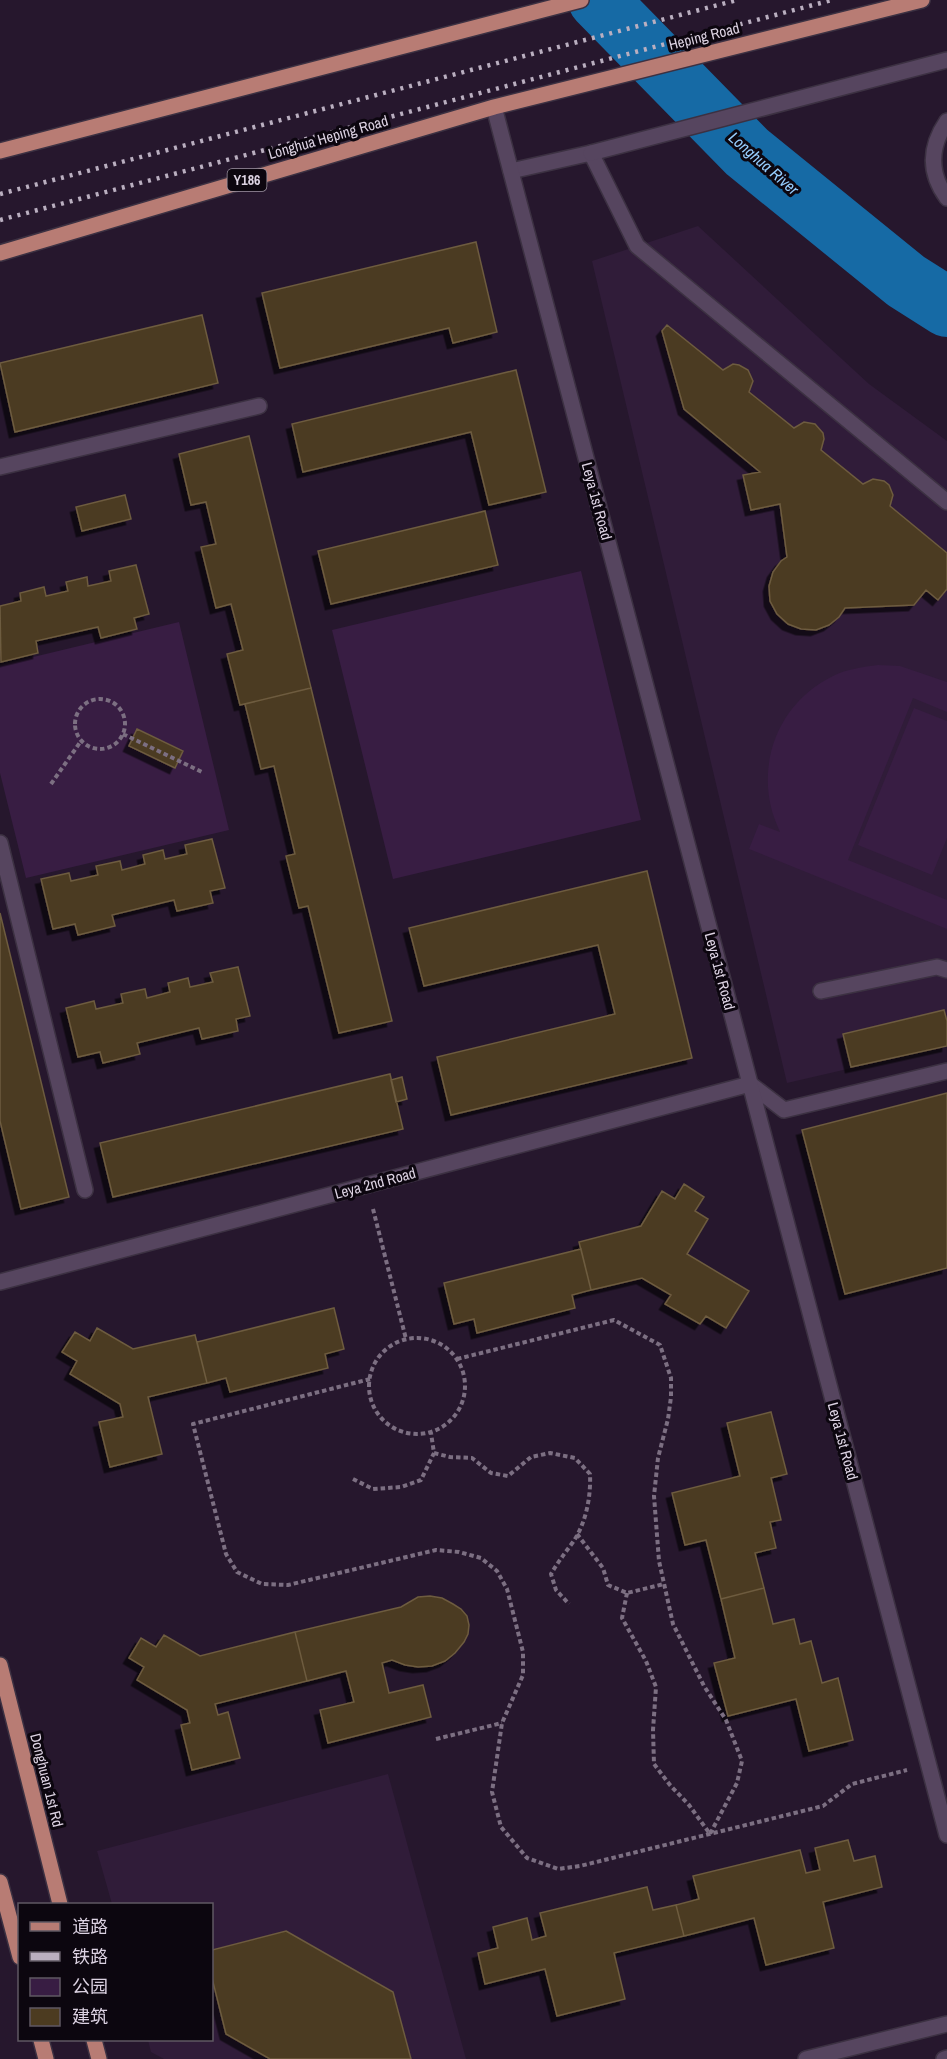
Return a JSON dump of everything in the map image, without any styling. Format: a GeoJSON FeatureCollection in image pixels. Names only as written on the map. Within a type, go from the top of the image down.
{"type":"FeatureCollection","features":[{"type":"Feature","properties":{"kind":"main road"},"geometry":{"type":"LineString","coordinates":[[0,151],[581,0]]}},
{"type":"Feature","properties":{"kind":"main road","name":"Heping Road"},"geometry":{"type":"LineString","coordinates":[[494,107],[922,0]]}},
{"type":"Feature","properties":{"kind":"main road","name":"Longhua Heping Road"},"geometry":{"type":"LineString","coordinates":[[0,253],[494,107]]}},
{"type":"Feature","properties":{"kind":"main road","name":"Donghuan 1st Rd"},"geometry":{"type":"LineString","coordinates":[[0,1665],[60,1903]]}},
{"type":"Feature","properties":{"kind":"main road"},"geometry":{"type":"LineString","coordinates":[[0,1882],[18,1950]]}},
{"type":"Feature","properties":{"kind":"main road"},"geometry":{"type":"LineString","coordinates":[[41,2041],[46,2059]]}},
{"type":"Feature","properties":{"kind":"main road"},"geometry":{"type":"LineString","coordinates":[[94,2041],[99,2059]]}},
{"type":"Feature","properties":{"kind":"street"},"geometry":{"type":"LineString","coordinates":[[511,171],[591,153],[946,63]]}},
{"type":"Feature","properties":{"kind":"street","name":"Leya 1st Road"},"geometry":{"type":"LineString","coordinates":[[494,107],[947,1835]]}},
{"type":"Feature","properties":{"kind":"street"},"geometry":{"type":"LineString","coordinates":[[947,121],[933,151],[933,169],[939,187],[947,198]]}},
{"type":"Feature","properties":{"kind":"street"},"geometry":{"type":"LineString","coordinates":[[591,153],[637,246],[947,502]]}},
{"type":"Feature","properties":{"kind":"street"},"geometry":{"type":"LineString","coordinates":[[0,467],[259,406]]}},
{"type":"Feature","properties":{"kind":"street"},"geometry":{"type":"LineString","coordinates":[[0,843],[85,1190]]}},
{"type":"Feature","properties":{"kind":"street"},"geometry":{"type":"LineString","coordinates":[[821,991],[937,967],[947,970]]}},
{"type":"Feature","properties":{"kind":"street"},"geometry":{"type":"LineString","coordinates":[[750,1084],[784,1110],[947,1071]]}},
{"type":"Feature","properties":{"kind":"street","name":"Leya 2nd Road"},"geometry":{"type":"LineString","coordinates":[[0,1282],[750,1084]]}},
{"type":"Feature","properties":{"kind":"street"},"geometry":{"type":"LineString","coordinates":[[806,2059],[947,2024]]}},
{"type":"Feature","properties":{"kind":"path"},"geometry":{"type":"LineString","coordinates":[[99,699],[112,702],[121,710],[125,722],[123,734],[116,744],[106,749],[92,748],[81,741],[75,729],[76,715],[85,704],[99,699]]}},
{"type":"Feature","properties":{"kind":"path"},"geometry":{"type":"LineString","coordinates":[[123,734],[202,772]]}},
{"type":"Feature","properties":{"kind":"path"},"geometry":{"type":"LineString","coordinates":[[51,784],[81,741]]}},
{"type":"Feature","properties":{"kind":"path"},"geometry":{"type":"LineString","coordinates":[[367,1185],[406,1339]]}},
{"type":"Feature","properties":{"kind":"path"},"geometry":{"type":"LineString","coordinates":[[457,1359],[614,1320],[660,1345],[671,1378],[671,1397],[658,1458],[654,1496],[659,1561],[674,1624],[704,1686],[726,1720],[742,1761],[737,1783],[710,1834]]}},
{"type":"Feature","properties":{"kind":"path"},"geometry":{"type":"LineString","coordinates":[[411,1337],[436,1341],[457,1359],[466,1379],[464,1405],[448,1425],[425,1435],[399,1433],[377,1417],[368,1392],[372,1366],[388,1346],[411,1337]]}},
{"type":"Feature","properties":{"kind":"path"},"geometry":{"type":"LineString","coordinates":[[370,1379],[193,1424],[226,1554],[237,1572],[262,1584],[288,1585],[436,1550],[459,1552],[481,1558],[497,1572],[507,1589],[523,1652],[523,1675],[502,1723],[492,1792],[501,1827],[527,1858],[558,1869],[580,1866],[823,1806],[852,1784],[928,1765]]}},
{"type":"Feature","properties":{"kind":"path"},"geometry":{"type":"LineString","coordinates":[[353,1479],[373,1489],[401,1487],[421,1480],[434,1453],[431,1433]]}},
{"type":"Feature","properties":{"kind":"path"},"geometry":{"type":"LineString","coordinates":[[434,1453],[450,1457],[472,1458],[491,1473],[508,1476],[531,1457],[550,1453],[575,1458],[590,1474],[591,1490],[586,1512],[577,1534],[551,1574],[556,1590],[569,1604]]}},
{"type":"Feature","properties":{"kind":"path"},"geometry":{"type":"LineString","coordinates":[[577,1534],[603,1568],[609,1585],[627,1593],[664,1584]]}},
{"type":"Feature","properties":{"kind":"path"},"geometry":{"type":"LineString","coordinates":[[627,1593],[622,1618],[646,1661],[656,1688],[653,1730],[654,1764],[710,1834]]}},
{"type":"Feature","properties":{"kind":"path"},"geometry":{"type":"LineString","coordinates":[[436,1739],[502,1723]]}},
{"type":"Feature","properties":{"kind":"shaded area"},"geometry":{"type":"Polygon","coordinates":[[[698,226],[869,384],[947,441],[947,1046],[787,1083],[592,261],[698,226]]]}},
{"type":"Feature","properties":{"kind":"shaded area"},"geometry":{"type":"Polygon","coordinates":[[[388,1774],[466,2059],[164,2059],[151,2052],[148,2041],[213,2041],[213,1903],[112,1903],[97,1851],[388,1774]]]}},
{"type":"Feature","properties":{"kind":"green space"},"geometry":{"type":"Polygon","coordinates":[[[581,571],[641,820],[393,879],[332,630],[581,571]]]}},
{"type":"Feature","properties":{"kind":"green space"},"geometry":{"type":"Polygon","coordinates":[[[179,622],[229,830],[26,878],[0,773],[0,665],[179,622]]]}},
{"type":"Feature","properties":{"kind":"green space"},"geometry":{"type":"Polygon","coordinates":[[[878,665],[900,666],[947,682],[947,712],[913,698],[848,860],[947,900],[947,929],[749,849],[759,824],[780,832],[772,811],[768,790],[768,770],[778,732],[788,715],[800,699],[815,686],[833,676],[849,670],[878,665]]]}},
{"type":"Feature","properties":{"kind":"green space"},"geometry":{"type":"Polygon","coordinates":[[[914,708],[947,721],[947,838],[932,875],[858,845],[914,708]]]}},
{"type":"Feature","properties":{"kind":"building"},"geometry":{"type":"Polygon","coordinates":[[[476,242],[497,332],[453,343],[449,328],[280,368],[262,293],[476,242]]]}},
{"type":"Feature","properties":{"kind":"building"},"geometry":{"type":"Polygon","coordinates":[[[202,315],[218,383],[15,432],[0,363],[202,315]]]}},
{"type":"Feature","properties":{"kind":"building"},"geometry":{"type":"Polygon","coordinates":[[[667,325],[723,370],[733,364],[748,370],[753,381],[749,392],[794,428],[804,422],[815,424],[823,433],[821,450],[863,484],[873,479],[884,481],[889,485],[893,495],[890,506],[947,553],[947,589],[938,600],[926,590],[914,605],[845,608],[829,625],[816,630],[801,629],[788,624],[777,614],[770,601],[769,586],[773,572],[787,557],[780,504],[751,510],[743,475],[760,472],[684,409],[662,331],[667,325]]]}},
{"type":"Feature","properties":{"kind":"building"},"geometry":{"type":"Polygon","coordinates":[[[516,370],[546,492],[489,505],[471,432],[303,472],[292,424],[516,370]]]}},
{"type":"Feature","properties":{"kind":"building"},"geometry":{"type":"Polygon","coordinates":[[[249,436],[311,688],[240,705],[227,654],[243,650],[231,604],[216,608],[201,547],[216,544],[206,502],[191,505],[179,454],[249,436]]]}},
{"type":"Feature","properties":{"kind":"building"},"geometry":{"type":"Polygon","coordinates":[[[125,495],[131,519],[82,531],[76,507],[125,495]]]}},
{"type":"Feature","properties":{"kind":"building"},"geometry":{"type":"Polygon","coordinates":[[[485,511],[498,565],[331,604],[318,551],[485,511]]]}},
{"type":"Feature","properties":{"kind":"building"},"geometry":{"type":"Polygon","coordinates":[[[136,565],[149,614],[134,618],[137,629],[101,638],[98,627],[36,641],[38,653],[1,662],[0,606],[21,601],[20,593],[44,587],[46,596],[68,591],[66,582],[87,577],[88,586],[111,581],[109,571],[136,565]]]}},
{"type":"Feature","properties":{"kind":"building"},"geometry":{"type":"Polygon","coordinates":[[[311,688],[392,1021],[339,1033],[308,906],[299,908],[286,856],[295,854],[274,766],[261,769],[245,704],[311,688]]]}},
{"type":"Feature","properties":{"kind":"building"},"geometry":{"type":"Polygon","coordinates":[[[137,729],[183,751],[175,768],[129,746],[137,729]]]}},
{"type":"Feature","properties":{"kind":"building"},"geometry":{"type":"Polygon","coordinates":[[[212,839],[225,888],[210,891],[213,903],[177,911],[174,900],[112,915],[115,926],[78,935],[75,924],[53,929],[41,879],[69,873],[71,881],[98,875],[96,866],[120,861],[122,870],[145,864],[143,855],[163,850],[165,859],[187,854],[185,845],[212,839]]]}},
{"type":"Feature","properties":{"kind":"building"},"geometry":{"type":"Polygon","coordinates":[[[647,871],[692,1058],[451,1115],[437,1057],[615,1014],[598,945],[424,986],[409,928],[647,871]]]}},
{"type":"Feature","properties":{"kind":"building"},"geometry":{"type":"Polygon","coordinates":[[[0,913],[69,1197],[21,1209],[0,1121],[0,913]]]}},
{"type":"Feature","properties":{"kind":"building"},"geometry":{"type":"Polygon","coordinates":[[[238,967],[250,1016],[236,1019],[238,1031],[202,1039],[199,1028],[137,1043],[140,1054],[103,1063],[100,1052],[78,1057],[66,1008],[94,1001],[96,1009],[123,1003],[121,994],[145,989],[147,998],[170,992],[168,983],[188,978],[190,987],[213,982],[210,973],[238,967]]]}},
{"type":"Feature","properties":{"kind":"building"},"geometry":{"type":"Polygon","coordinates":[[[944,1010],[947,1021],[947,1046],[851,1067],[843,1034],[944,1010]]]}},
{"type":"Feature","properties":{"kind":"building"},"geometry":{"type":"Polygon","coordinates":[[[390,1074],[403,1129],[113,1197],[100,1143],[390,1074]]]}},
{"type":"Feature","properties":{"kind":"building"},"geometry":{"type":"Polygon","coordinates":[[[402,1077],[407,1099],[396,1102],[391,1080],[402,1077]]]}},
{"type":"Feature","properties":{"kind":"building"},"geometry":{"type":"Polygon","coordinates":[[[947,1093],[947,1268],[845,1294],[802,1130],[947,1093]]]}},
{"type":"Feature","properties":{"kind":"building"},"geometry":{"type":"Polygon","coordinates":[[[684,1184],[704,1197],[695,1211],[708,1219],[687,1254],[749,1291],[726,1328],[706,1316],[700,1324],[665,1304],[671,1295],[642,1278],[591,1290],[579,1242],[641,1226],[662,1191],[675,1199],[684,1184]]]}},
{"type":"Feature","properties":{"kind":"building"},"geometry":{"type":"Polygon","coordinates":[[[581,1249],[591,1290],[572,1295],[575,1308],[477,1333],[474,1319],[454,1324],[444,1283],[581,1249]]]}},
{"type":"Feature","properties":{"kind":"building"},"geometry":{"type":"Polygon","coordinates":[[[334,1308],[344,1349],[325,1354],[328,1368],[230,1392],[226,1378],[207,1383],[197,1342],[334,1308]]]}},
{"type":"Feature","properties":{"kind":"building"},"geometry":{"type":"Polygon","coordinates":[[[97,1328],[133,1349],[195,1335],[207,1383],[148,1397],[162,1454],[110,1467],[99,1422],[123,1417],[120,1404],[70,1374],[77,1361],[62,1352],[75,1332],[90,1341],[97,1328]]]}},
{"type":"Feature","properties":{"kind":"building"},"geometry":{"type":"Polygon","coordinates":[[[771,1412],[787,1474],[771,1478],[781,1520],[770,1522],[776,1548],[755,1553],[764,1588],[721,1599],[706,1540],[685,1545],[672,1493],[740,1476],[727,1423],[771,1412]]]}},
{"type":"Feature","properties":{"kind":"building"},"geometry":{"type":"Polygon","coordinates":[[[764,1588],[773,1624],[794,1619],[800,1644],[811,1641],[822,1683],[838,1678],[853,1740],[809,1751],[796,1699],[728,1716],[714,1663],[735,1658],[721,1599],[764,1588]]]}},
{"type":"Feature","properties":{"kind":"building"},"geometry":{"type":"Polygon","coordinates":[[[418,1597],[442,1598],[461,1609],[467,1616],[468,1634],[464,1642],[445,1661],[432,1666],[418,1667],[392,1660],[382,1663],[389,1693],[423,1685],[431,1717],[328,1743],[320,1710],[354,1702],[346,1671],[307,1681],[295,1632],[401,1607],[418,1597]]]}},
{"type":"Feature","properties":{"kind":"building"},"geometry":{"type":"Polygon","coordinates":[[[295,1632],[307,1681],[215,1704],[218,1715],[228,1712],[240,1758],[192,1770],[181,1725],[190,1723],[187,1710],[137,1680],[144,1667],[129,1658],[141,1638],[156,1647],[164,1635],[200,1656],[295,1632]]]}},
{"type":"Feature","properties":{"kind":"building"},"geometry":{"type":"Polygon","coordinates":[[[848,1840],[854,1861],[875,1856],[882,1887],[823,1902],[834,1948],[766,1965],[754,1918],[684,1936],[676,1905],[699,1899],[693,1876],[800,1850],[806,1873],[820,1870],[815,1848],[848,1840]]]}},
{"type":"Feature","properties":{"kind":"building"},"geometry":{"type":"Polygon","coordinates":[[[647,1887],[653,1910],[676,1905],[684,1936],[614,1953],[625,1999],[557,2016],[545,1969],[485,1984],[478,1953],[498,1948],[493,1927],[527,1918],[532,1940],[546,1936],[540,1913],[647,1887]]]}},
{"type":"Feature","properties":{"kind":"building"},"geometry":{"type":"Polygon","coordinates":[[[286,1931],[393,1992],[411,2059],[270,2059],[226,2034],[213,1982],[213,1950],[286,1931]]]}},
{"type":"Feature","properties":{"kind":"waterway","name":"Longhua River"},"geometry":{"type":"LineString","coordinates":[[598,0],[747,152],[906,281],[947,307]]}},
{"type":"Feature","properties":{"kind":"railway"},"geometry":{"type":"LineString","coordinates":[[0,194],[737,0]]}},
{"type":"Feature","properties":{"kind":"railway"},"geometry":{"type":"LineString","coordinates":[[0,220],[832,0]]}}]}
